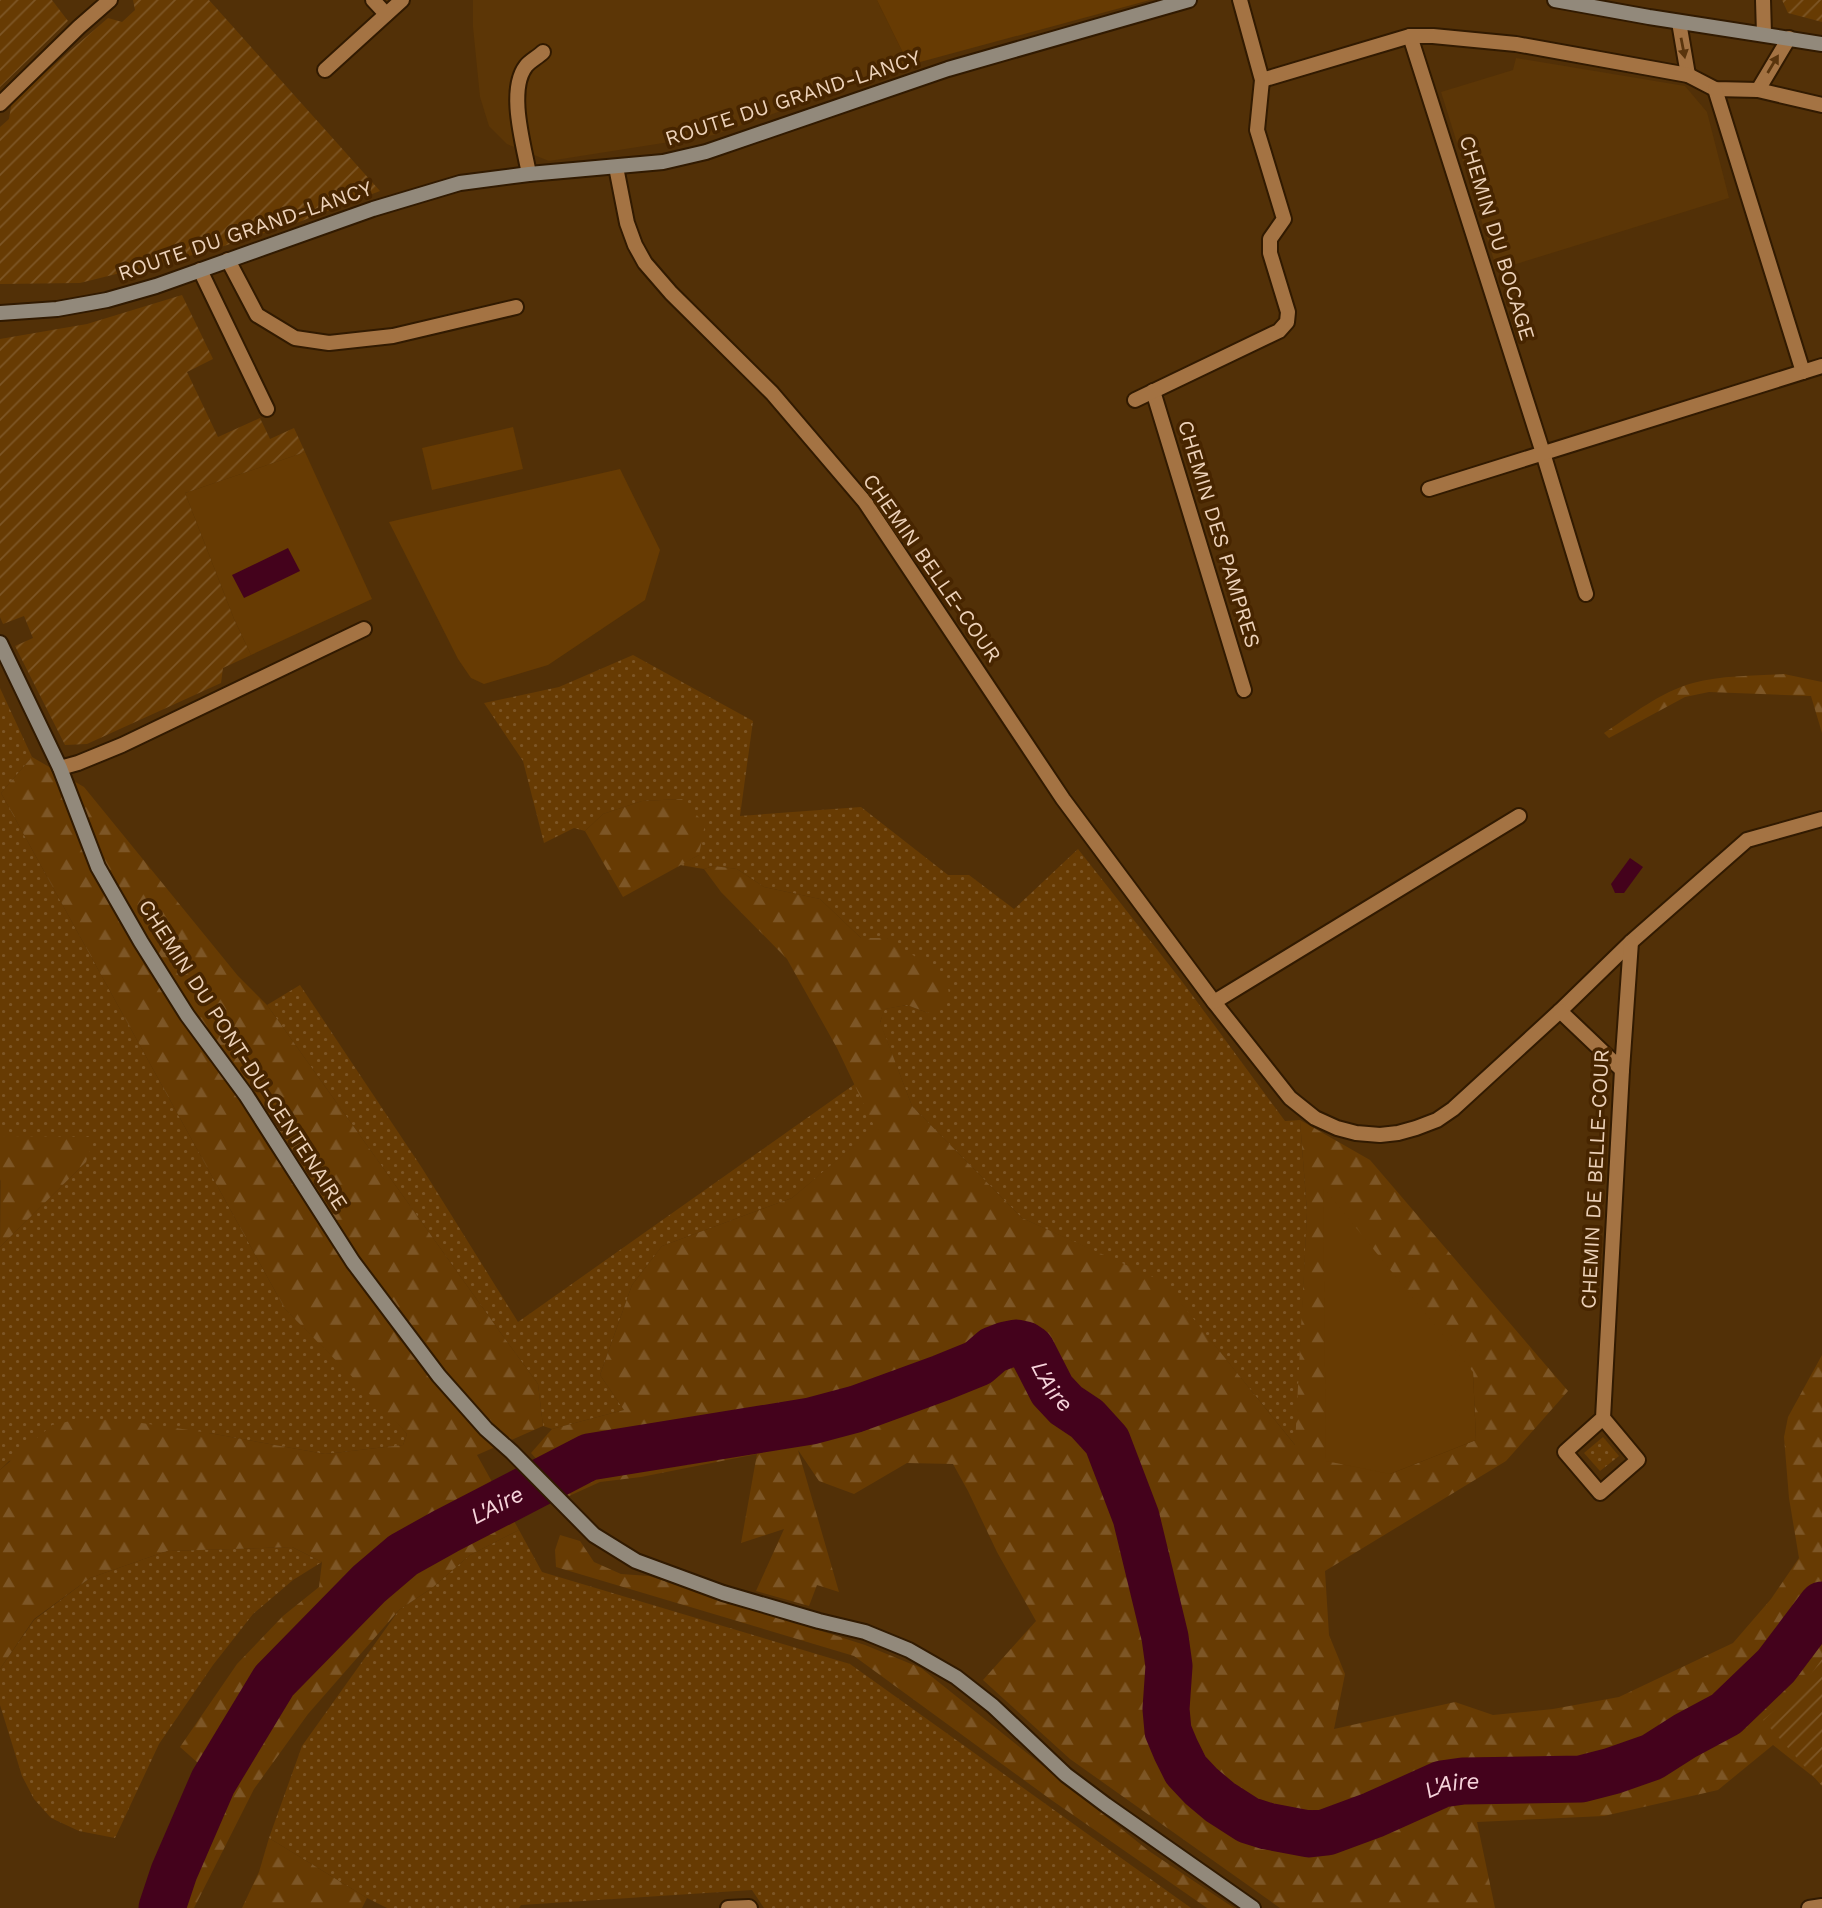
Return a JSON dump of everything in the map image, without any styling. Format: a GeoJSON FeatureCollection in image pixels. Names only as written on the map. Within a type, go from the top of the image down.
{"type":"FeatureCollection","features":[{"type":"Feature","properties":{"kind":"street"},"geometry":{"type":"LineString","coordinates":[[0,104],[110,0]]}},
{"type":"Feature","properties":{"kind":"street"},"geometry":{"type":"LineString","coordinates":[[373,0],[386,14]]}},
{"type":"Feature","properties":{"kind":"street"},"geometry":{"type":"LineString","coordinates":[[325,70],[402,0]]}},
{"type":"Feature","properties":{"kind":"street","name":"ROUTE DU GRAND-LANCY"},"geometry":{"type":"LineString","coordinates":[[0,313],[57,309],[107,300],[156,286],[373,209],[460,183],[663,162],[706,152],[948,69],[1189,0]]}},
{"type":"Feature","properties":{"kind":"street"},"geometry":{"type":"LineString","coordinates":[[1135,400],[1279,331],[1287,322],[1288,312],[1270,253],[1270,239],[1284,219],[1257,130],[1262,80],[1240,0]]}},
{"type":"Feature","properties":{"kind":"street"},"geometry":{"type":"LineString","coordinates":[[1555,0],[1822,44]]}},
{"type":"Feature","properties":{"kind":"street"},"geometry":{"type":"LineString","coordinates":[[1763,0],[1764,34]]}},
{"type":"Feature","properties":{"kind":"street"},"geometry":{"type":"LineString","coordinates":[[1679,22],[1689,75]]}},
{"type":"Feature","properties":{"kind":"street"},"geometry":{"type":"LineString","coordinates":[[1262,80],[1410,36],[1433,36],[1516,44],[1689,75],[1715,89],[1758,90],[1822,105]]}},
{"type":"Feature","properties":{"kind":"street","name":"CHEMIN DU BOCAGE"},"geometry":{"type":"LineString","coordinates":[[1410,36],[1586,594]]}},
{"type":"Feature","properties":{"kind":"street"},"geometry":{"type":"LineString","coordinates":[[1758,90],[1789,38]]}},
{"type":"Feature","properties":{"kind":"street"},"geometry":{"type":"LineString","coordinates":[[529,174],[516,101],[518,82],[526,66],[543,52]]}},
{"type":"Feature","properties":{"kind":"street"},"geometry":{"type":"LineString","coordinates":[[1715,89],[1803,372]]}},
{"type":"Feature","properties":{"kind":"street","name":"CHEMIN BELLE-COUR"},"geometry":{"type":"LineString","coordinates":[[615,167],[627,223],[645,263],[671,293],[772,393],[865,502],[1063,799],[1214,1002]]}},
{"type":"Feature","properties":{"kind":"street"},"geometry":{"type":"LineString","coordinates":[[229,260],[257,315],[295,338],[329,343],[393,336],[516,307]]}},
{"type":"Feature","properties":{"kind":"street"},"geometry":{"type":"LineString","coordinates":[[200,270],[267,409]]}},
{"type":"Feature","properties":{"kind":"street"},"geometry":{"type":"LineString","coordinates":[[1429,489],[1822,366]]}},
{"type":"Feature","properties":{"kind":"street","name":"CHEMIN DES PAMPRES"},"geometry":{"type":"LineString","coordinates":[[1153,391],[1244,690]]}},
{"type":"Feature","properties":{"kind":"street"},"geometry":{"type":"LineString","coordinates":[[60,768],[122,745],[365,629]]}},
{"type":"Feature","properties":{"kind":"street","name":"CHEMIN DU PONT-DU-CENTENAIRE"},"geometry":{"type":"LineString","coordinates":[[0,643],[60,768],[98,867],[141,942],[187,1014],[246,1095],[353,1262],[439,1376],[486,1429],[594,1535],[636,1561],[723,1593],[865,1632],[934,1663],[993,1706],[1066,1775],[1253,1908]]}},
{"type":"Feature","properties":{"kind":"street"},"geometry":{"type":"LineString","coordinates":[[1519,816],[1214,1002],[1290,1098],[1315,1118],[1356,1133],[1380,1135],[1398,1133],[1437,1120],[1453,1109],[1632,942],[1747,840],[1822,819]]}},
{"type":"Feature","properties":{"kind":"street","name":"CHEMIN DE BELLE-COUR"},"geometry":{"type":"LineString","coordinates":[[1604,1418],[1622,1070],[1632,942]]}},
{"type":"Feature","properties":{"kind":"street"},"geometry":{"type":"LineString","coordinates":[[1560,1011],[1622,1070]]}},
{"type":"Feature","properties":{"kind":"street"},"geometry":{"type":"LineString","coordinates":[[1604,1418],[1639,1460],[1600,1493],[1564,1452],[1604,1418]]}},
{"type":"Feature","properties":{"kind":"street"},"geometry":{"type":"LineString","coordinates":[[1809,1908],[1822,1906]]}},
{"type":"Feature","properties":{"kind":"street"},"geometry":{"type":"LineString","coordinates":[[728,1908],[750,1908]]}},
{"type":"Feature","properties":{"kind":"shaded area"},"geometry":{"type":"Polygon","coordinates":[[[473,0],[877,0],[909,65],[714,135],[549,161],[507,144],[489,126],[480,97],[473,0]]]}},
{"type":"Feature","properties":{"kind":"shaded area"},"geometry":{"type":"Polygon","coordinates":[[[1516,58],[1685,86],[1707,112],[1729,198],[1497,270],[1441,92],[1513,70],[1516,58]]]}},
{"type":"Feature","properties":{"kind":"shaded area"},"geometry":{"type":"Polygon","coordinates":[[[288,548],[300,571],[244,598],[232,575],[288,548]]]}},
{"type":"Feature","properties":{"kind":"shaded area"},"geometry":{"type":"Polygon","coordinates":[[[1630,858],[1643,867],[1624,893],[1615,893],[1611,884],[1630,858]]]}},
{"type":"Feature","properties":{"kind":"green space"},"geometry":{"type":"Polygon","coordinates":[[[0,0],[52,0],[68,21],[0,87],[0,0]]]}},
{"type":"Feature","properties":{"kind":"green space"},"geometry":{"type":"Polygon","coordinates":[[[133,0],[209,0],[380,191],[299,222],[205,252],[80,283],[0,284],[0,127],[9,119],[12,101],[108,18],[122,22],[135,10],[133,0]]]}},
{"type":"Feature","properties":{"kind":"green space"},"geometry":{"type":"Polygon","coordinates":[[[877,0],[1150,0],[909,65],[877,0]]]}},
{"type":"Feature","properties":{"kind":"green space"},"geometry":{"type":"Polygon","coordinates":[[[1782,0],[1822,0],[1822,22],[1788,13],[1782,0]]]}},
{"type":"Feature","properties":{"kind":"green space"},"geometry":{"type":"Polygon","coordinates":[[[182,295],[213,359],[187,372],[218,437],[260,418],[270,439],[294,428],[305,452],[185,493],[234,619],[251,655],[223,668],[221,683],[87,744],[65,745],[15,646],[33,638],[24,616],[3,624],[0,617],[0,339],[87,324],[182,295]]]}},
{"type":"Feature","properties":{"kind":"green space"},"geometry":{"type":"Polygon","coordinates":[[[513,427],[523,469],[432,490],[422,448],[513,427]]]}},
{"type":"Feature","properties":{"kind":"green space"},"geometry":{"type":"Polygon","coordinates":[[[305,452],[372,599],[251,655],[234,619],[185,493],[305,452]]]}},
{"type":"Feature","properties":{"kind":"green space"},"geometry":{"type":"Polygon","coordinates":[[[620,469],[660,550],[645,600],[548,665],[484,684],[471,678],[458,659],[389,522],[620,469]]]}},
{"type":"Feature","properties":{"kind":"green space"},"geometry":{"type":"Polygon","coordinates":[[[633,655],[753,721],[740,816],[861,807],[948,875],[969,875],[1014,909],[1078,849],[1181,980],[1285,1121],[1300,1120],[1307,1212],[1296,1446],[1164,1283],[1022,1218],[912,1106],[880,1023],[884,1009],[907,1005],[928,1013],[887,938],[861,938],[820,899],[764,887],[737,869],[714,866],[704,869],[680,865],[699,855],[682,799],[642,801],[603,814],[585,831],[574,828],[544,843],[523,761],[484,703],[559,687],[633,655]]]}},
{"type":"Feature","properties":{"kind":"green space"},"geometry":{"type":"Polygon","coordinates":[[[1784,674],[1822,682],[1822,733],[1811,696],[1709,692],[1685,697],[1609,738],[1604,733],[1658,698],[1693,683],[1727,677],[1784,674]]]}},
{"type":"Feature","properties":{"kind":"green space"},"geometry":{"type":"Polygon","coordinates":[[[0,688],[32,757],[1,793],[285,1309],[388,1412],[407,1434],[403,1445],[325,1454],[209,1433],[9,1461],[0,1470],[0,1247],[86,1162],[2,1178],[0,1181],[0,688]]]}},
{"type":"Feature","properties":{"kind":"green space"},"geometry":{"type":"Polygon","coordinates":[[[32,757],[84,787],[238,976],[267,1005],[538,1384],[543,1426],[477,1455],[519,1530],[470,1555],[432,1588],[399,1610],[308,1714],[254,1789],[194,1908],[173,1908],[224,1786],[180,1747],[237,1664],[283,1616],[319,1587],[322,1562],[292,1547],[167,1551],[90,1578],[34,1619],[0,1669],[0,1470],[52,1425],[84,1418],[135,1422],[209,1433],[325,1454],[403,1445],[407,1434],[285,1309],[1,793],[32,757]]]}},
{"type":"Feature","properties":{"kind":"green space"},"geometry":{"type":"Polygon","coordinates":[[[682,799],[705,824],[699,855],[623,897],[585,831],[603,814],[642,801],[682,799]]]}},
{"type":"Feature","properties":{"kind":"green space"},"geometry":{"type":"Polygon","coordinates":[[[714,866],[737,869],[764,887],[820,899],[861,938],[887,938],[946,977],[949,994],[944,1006],[928,1013],[907,1005],[885,1009],[880,1022],[912,1106],[1022,1218],[1164,1282],[1295,1445],[1307,1212],[1300,1120],[1370,1160],[1568,1391],[1506,1461],[1325,1571],[1329,1635],[1345,1674],[1334,1729],[1455,1702],[1493,1715],[1553,1709],[1619,1697],[1733,1643],[1771,1599],[1799,1558],[1789,1498],[1784,1437],[1788,1417],[1822,1355],[1822,1771],[1815,1778],[1773,1745],[1718,1790],[1604,1816],[1477,1822],[1495,1908],[1280,1908],[1070,1759],[983,1680],[1036,1621],[997,1552],[953,1464],[907,1463],[854,1494],[819,1481],[798,1450],[839,1592],[817,1585],[809,1606],[756,1591],[784,1529],[741,1543],[757,1454],[641,1477],[600,1482],[569,1496],[531,1453],[552,1429],[624,1410],[600,1375],[632,1285],[662,1246],[792,1198],[875,1128],[837,1048],[787,959],[721,892],[704,869],[714,866]],[[1473,1372],[1390,1474],[1476,1440],[1473,1372]]]}},
{"type":"Feature","properties":{"kind":"green space"},"geometry":{"type":"Polygon","coordinates":[[[300,985],[422,1168],[518,1322],[855,1084],[876,1128],[792,1198],[662,1246],[632,1285],[600,1375],[624,1410],[552,1429],[543,1426],[538,1384],[267,1005],[300,985]]]}},
{"type":"Feature","properties":{"kind":"green space"},"geometry":{"type":"Polygon","coordinates":[[[1,1136],[94,1137],[86,1162],[0,1247],[1,1136]]]}},
{"type":"Feature","properties":{"kind":"green space"},"geometry":{"type":"Polygon","coordinates":[[[1323,1187],[1473,1372],[1476,1440],[1390,1474],[1326,1461],[1323,1187]]]}},
{"type":"Feature","properties":{"kind":"green space"},"geometry":{"type":"Polygon","coordinates":[[[1603,1437],[1619,1456],[1600,1471],[1584,1453],[1603,1437]]]}},
{"type":"Feature","properties":{"kind":"green space"},"geometry":{"type":"Polygon","coordinates":[[[519,1530],[542,1572],[850,1664],[1191,1908],[764,1908],[752,1890],[521,1905],[519,1908],[387,1908],[269,1838],[302,1746],[399,1610],[432,1588],[470,1555],[519,1530]]]}},
{"type":"Feature","properties":{"kind":"green space"},"geometry":{"type":"Polygon","coordinates":[[[560,1535],[580,1541],[594,1562],[621,1574],[649,1576],[865,1645],[921,1668],[1149,1851],[1234,1908],[1207,1908],[1050,1799],[854,1656],[556,1567],[555,1550],[560,1535]]]}},
{"type":"Feature","properties":{"kind":"green space"},"geometry":{"type":"Polygon","coordinates":[[[292,1547],[322,1562],[293,1580],[253,1614],[213,1665],[159,1744],[115,1838],[79,1831],[51,1818],[34,1799],[22,1776],[0,1705],[0,1669],[34,1620],[90,1578],[167,1551],[292,1547]]]}},
{"type":"Feature","properties":{"kind":"green space"},"geometry":{"type":"Polygon","coordinates":[[[1822,1659],[1822,1786],[1763,1720],[1800,1689],[1822,1659]]]}},
{"type":"Feature","properties":{"kind":"green space"},"geometry":{"type":"Polygon","coordinates":[[[269,1838],[367,1898],[362,1908],[242,1908],[259,1872],[269,1838]]]}},
{"type":"Feature","properties":{"kind":"waterway","name":"L'Aire"},"geometry":{"type":"LineString","coordinates":[[162,1908],[174,1872],[213,1782],[274,1681],[369,1584],[403,1555],[589,1457],[811,1421],[856,1409],[978,1363],[993,1350],[1016,1343],[1031,1349],[1052,1390],[1066,1405],[1087,1419],[1107,1441],[1136,1517],[1165,1637],[1169,1666],[1166,1709],[1168,1731],[1186,1770],[1220,1802],[1248,1820],[1309,1834],[1327,1832],[1442,1784],[1463,1781],[1581,1779],[1652,1757],[1726,1714],[1776,1666],[1822,1605]]}}]}
